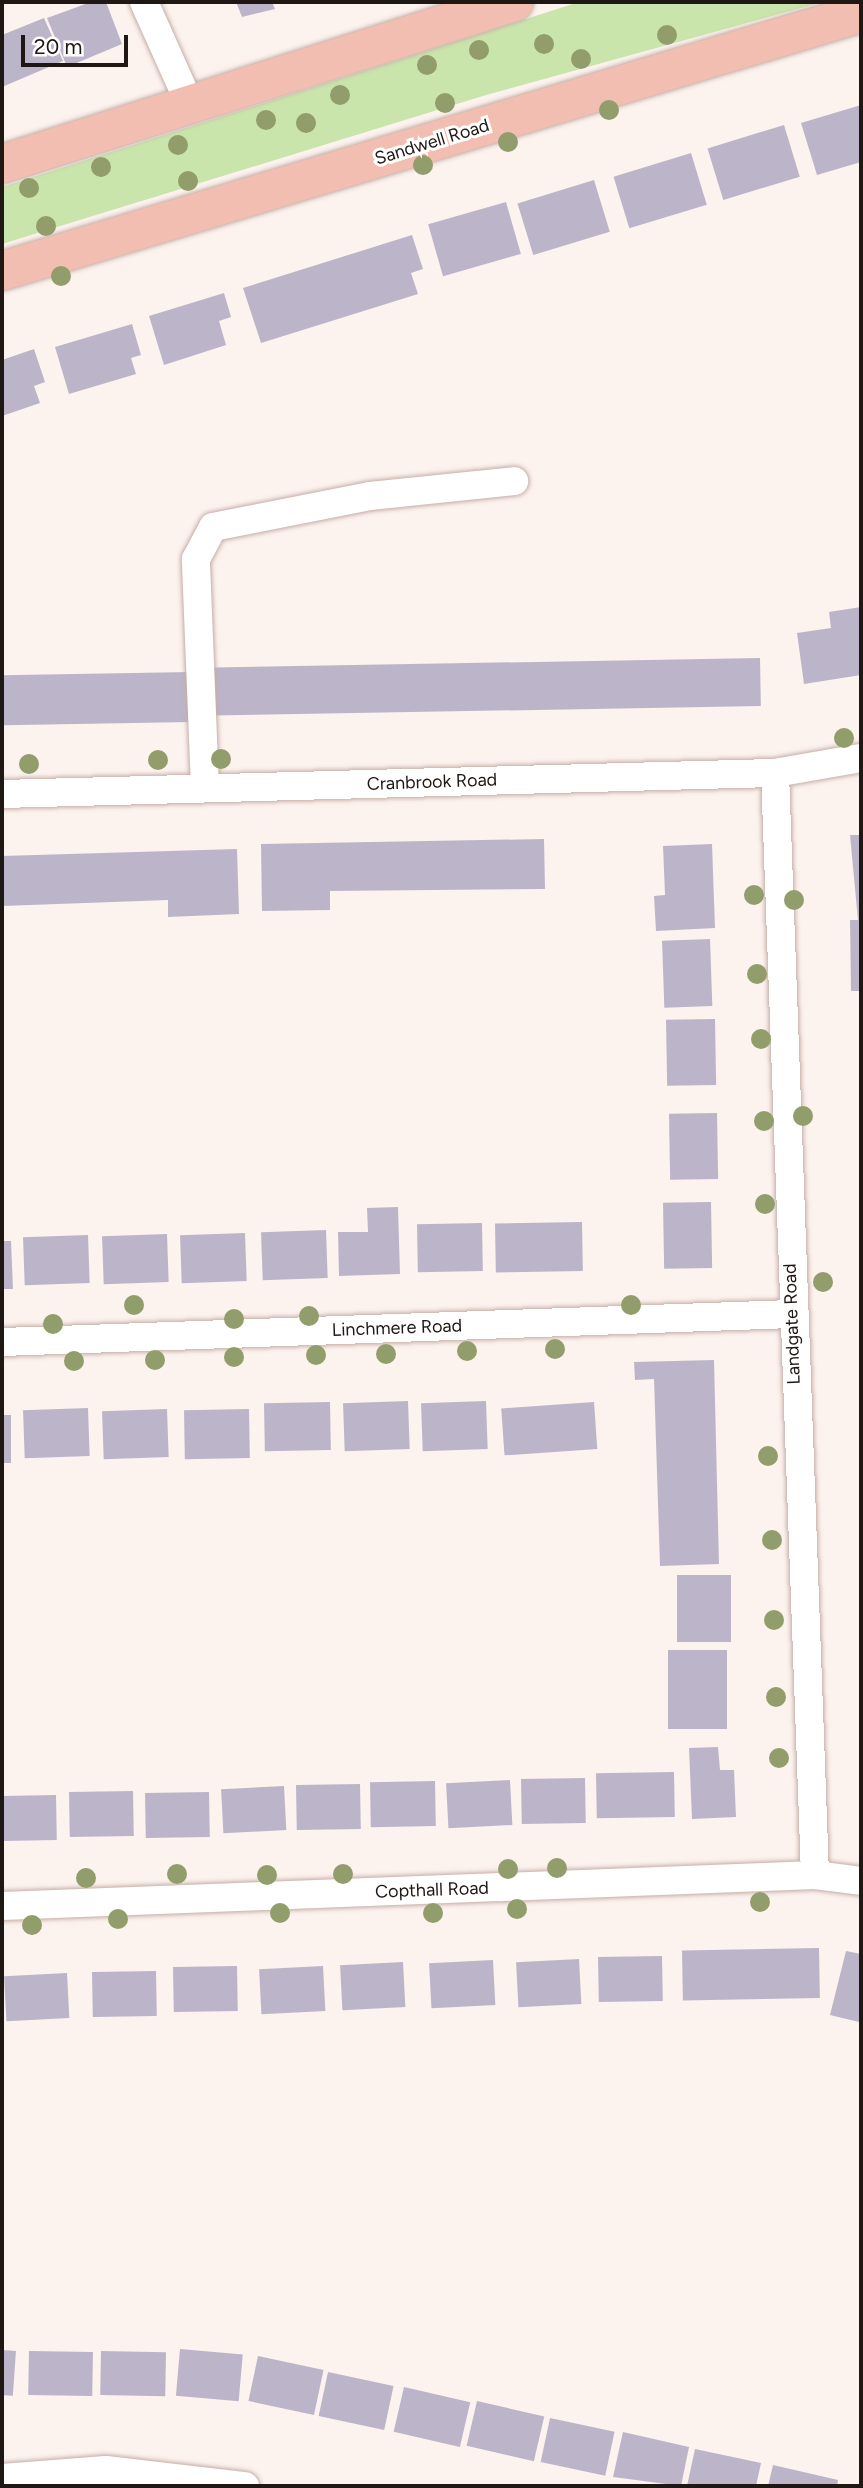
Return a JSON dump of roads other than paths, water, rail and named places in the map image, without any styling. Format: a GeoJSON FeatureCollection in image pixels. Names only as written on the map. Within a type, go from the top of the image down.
{"type":"FeatureCollection","features":[{"type":"Feature","properties":{"kind":"main road"},"geometry":{"type":"LineString","coordinates":[[2,163],[514,2]]}},
{"type":"Feature","properties":{"kind":"main road","name":"Sandwell Road"},"geometry":{"type":"LineString","coordinates":[[2,271],[861,13]]}},
{"type":"Feature","properties":{"kind":"street"},"geometry":{"type":"LineString","coordinates":[[144,2],[190,105]]}},
{"type":"Feature","properties":{"kind":"street"},"geometry":{"type":"LineString","coordinates":[[205,788],[196,559],[213,527],[370,496],[514,481]]}},
{"type":"Feature","properties":{"kind":"street","name":"Cranbrook Road"},"geometry":{"type":"LineString","coordinates":[[2,794],[775,773],[861,758]]}},
{"type":"Feature","properties":{"kind":"street","name":"Landgate Road"},"geometry":{"type":"LineString","coordinates":[[775,773],[792,1314],[815,1875]]}},
{"type":"Feature","properties":{"kind":"street","name":"Linchmere Road"},"geometry":{"type":"LineString","coordinates":[[2,1342],[792,1314]]}},
{"type":"Feature","properties":{"kind":"street","name":"Copthall Road"},"geometry":{"type":"LineString","coordinates":[[2,1906],[815,1875],[861,1881]]}},
{"type":"Feature","properties":{"kind":"street"},"geometry":{"type":"LineString","coordinates":[[2,2478],[106,2470],[245,2486]]}}]}
